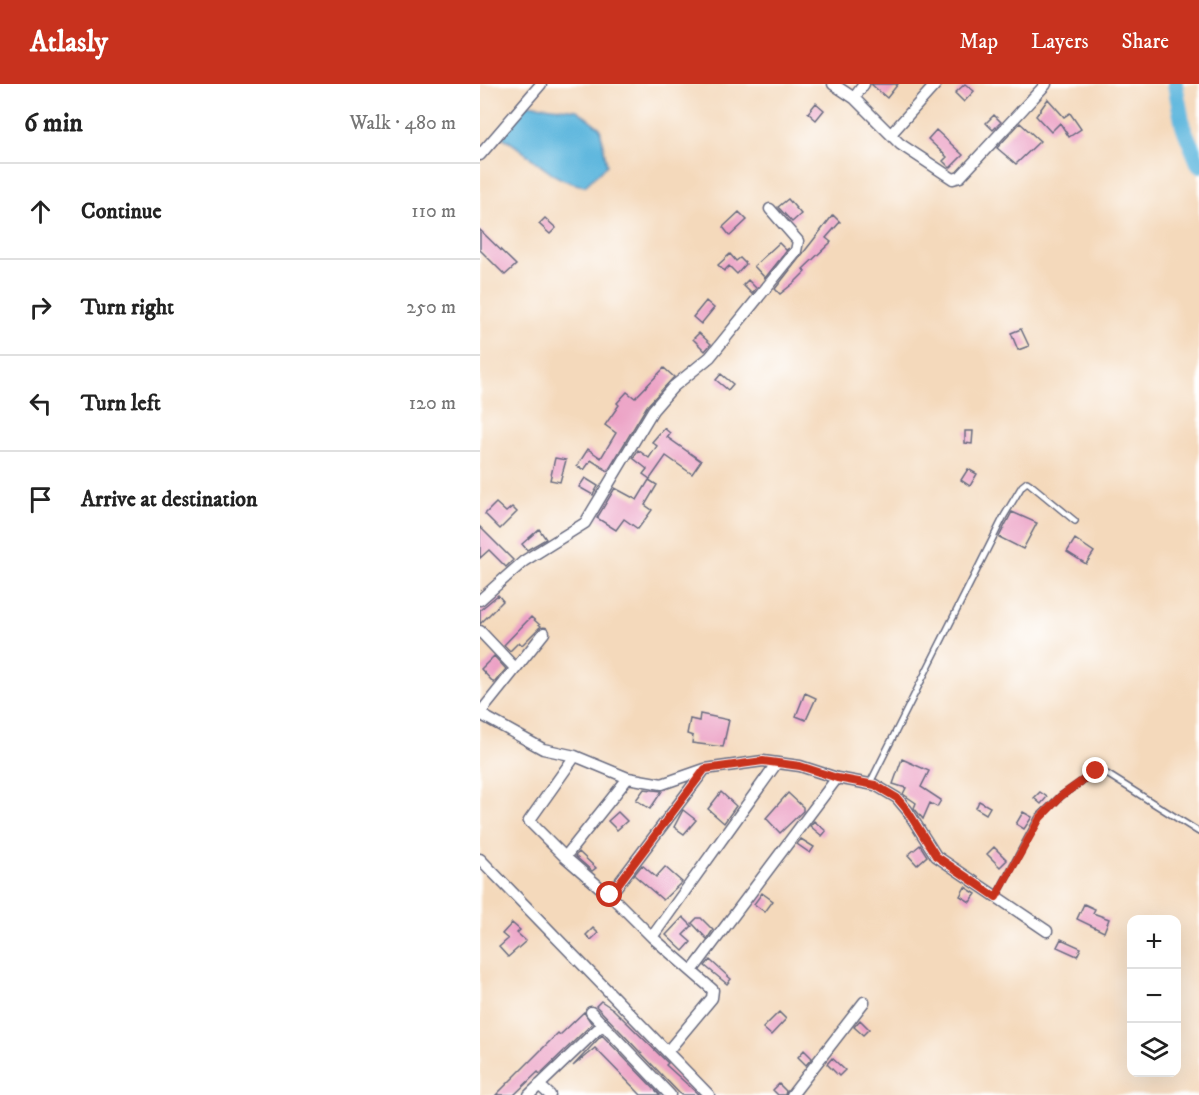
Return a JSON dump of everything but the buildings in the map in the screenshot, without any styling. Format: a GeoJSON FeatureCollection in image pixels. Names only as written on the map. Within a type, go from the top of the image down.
{"type":"FeatureCollection","features":[{"type":"Feature","properties":{"kind":"street"},"geometry":{"type":"LineString","coordinates":[[480,155],[541,84]]}},
{"type":"Feature","properties":{"kind":"street"},"geometry":{"type":"LineString","coordinates":[[833,84],[854,98],[900,144],[948,176],[957,179],[1046,84]]}},
{"type":"Feature","properties":{"kind":"street"},"geometry":{"type":"LineString","coordinates":[[854,98],[864,84]]}},
{"type":"Feature","properties":{"kind":"street"},"geometry":{"type":"LineString","coordinates":[[891,134],[936,84]]}},
{"type":"Feature","properties":{"kind":"street"},"geometry":{"type":"LineString","coordinates":[[480,600],[524,561],[585,523],[653,410],[673,387],[710,357],[796,251],[798,241],[770,209]]}},
{"type":"Feature","properties":{"kind":"street"},"geometry":{"type":"LineString","coordinates":[[480,631],[515,668]]}},
{"type":"Feature","properties":{"kind":"street"},"geometry":{"type":"LineString","coordinates":[[544,633],[480,713],[541,748],[576,756],[628,777],[662,784],[705,769],[757,762],[800,766],[837,778],[870,783],[888,792],[907,810],[936,856],[1047,931]]}},
{"type":"Feature","properties":{"kind":"street"},"geometry":{"type":"LineString","coordinates":[[576,756],[529,821],[652,937],[707,983],[714,995],[667,1052]]}},
{"type":"Feature","properties":{"kind":"street"},"geometry":{"type":"LineString","coordinates":[[652,937],[776,764]]}},
{"type":"Feature","properties":{"kind":"street"},"geometry":{"type":"LineString","coordinates":[[611,897],[612,890],[705,769]]}},
{"type":"Feature","properties":{"kind":"street"},"geometry":{"type":"LineString","coordinates":[[565,857],[628,777]]}},
{"type":"Feature","properties":{"kind":"street"},"geometry":{"type":"LineString","coordinates":[[692,971],[837,778]]}},
{"type":"Feature","properties":{"kind":"street"},"geometry":{"type":"LineString","coordinates":[[480,859],[709,1095]]}},
{"type":"Feature","properties":{"kind":"street"},"geometry":{"type":"LineString","coordinates":[[792,1095],[864,1002]]}},
{"type":"Feature","properties":{"kind":"street"},"geometry":{"type":"LineString","coordinates":[[591,1012],[670,1095]]}},
{"type":"Feature","properties":{"kind":"street"},"geometry":{"type":"LineString","coordinates":[[529,1095],[603,1024]]}},
{"type":"Feature","properties":{"kind":"street"},"geometry":{"type":"LineString","coordinates":[[539,1085],[550,1095]]}},
{"type":"Feature","properties":{"kind":"lane"},"geometry":{"type":"LineString","coordinates":[[870,783],[1004,516],[1022,486],[1027,482],[1076,522]]}},
{"type":"Feature","properties":{"kind":"lane"},"geometry":{"type":"LineString","coordinates":[[996,897],[1040,818],[1061,796],[1096,771],[1107,774],[1199,832]]}},
{"type":"Feature","properties":{"kind":"water"},"geometry":{"type":"Polygon","coordinates":[[[527,104],[577,110],[600,128],[607,165],[585,186],[572,183],[550,173],[502,137],[527,104]]]}},
{"type":"Feature","properties":{"kind":"waterway"},"geometry":{"type":"LineString","coordinates":[[1175,84],[1183,126],[1199,165]]}},
{"type":"Feature","properties":{"kind":"route"},"geometry":{"type":"LineString","coordinates":[[610,895],[705,769],[763,761],[800,766],[837,778],[862,780],[875,785],[897,798],[936,856],[996,897],[1040,818],[1061,796],[1096,771]]}}]}
